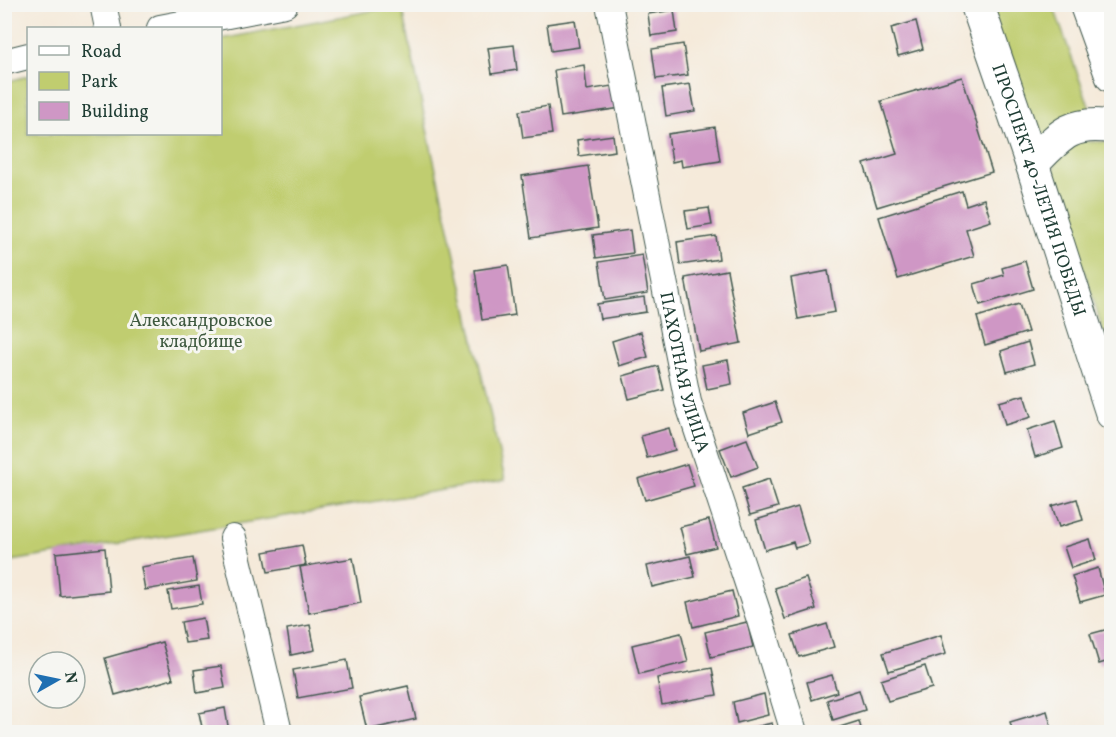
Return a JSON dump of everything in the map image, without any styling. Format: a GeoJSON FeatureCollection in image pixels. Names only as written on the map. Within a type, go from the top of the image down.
{"type":"FeatureCollection","features":[{"type":"Feature","properties":{"kind":"main road","name":"ПРОСПЕКТ 40-ЛЕТИЯ ПОБЕДЫ"},"geometry":{"type":"LineString","coordinates":[[977,4],[1032,164],[1112,412]]}},
{"type":"Feature","properties":{"kind":"main road"},"geometry":{"type":"LineString","coordinates":[[1086,4],[1112,76]]}},
{"type":"Feature","properties":{"kind":"main road"},"geometry":{"type":"LineString","coordinates":[[1032,164],[1066,132],[1095,124],[1112,127]]}},
{"type":"Feature","properties":{"kind":"street"},"geometry":{"type":"LineString","coordinates":[[103,4],[108,27]]}},
{"type":"Feature","properties":{"kind":"street"},"geometry":{"type":"LineString","coordinates":[[165,27],[285,4]]}},
{"type":"Feature","properties":{"kind":"street","name":"ПАХОТНАЯ УЛИЦА"},"geometry":{"type":"LineString","coordinates":[[609,4],[688,402],[760,620],[794,732]]}},
{"type":"Feature","properties":{"kind":"street"},"geometry":{"type":"LineString","coordinates":[[4,62],[27,56]]}},
{"type":"Feature","properties":{"kind":"street"},"geometry":{"type":"LineString","coordinates":[[233,538],[279,732]]}},
{"type":"Feature","properties":{"kind":"green space","name":"Александровское кладбище"},"geometry":{"type":"Polygon","coordinates":[[[402,5],[426,125],[505,480],[5,562],[5,82],[27,76],[27,135],[222,135],[222,39],[402,5]]]}},
{"type":"Feature","properties":{"kind":"green space"},"geometry":{"type":"Polygon","coordinates":[[[984,5],[1053,5],[1095,123],[1032,147],[984,5]]]}},
{"type":"Feature","properties":{"kind":"green space"},"geometry":{"type":"Polygon","coordinates":[[[1078,141],[1111,142],[1111,357],[1053,171],[1057,157],[1078,141]]]}},
{"type":"Feature","properties":{"kind":"building"},"geometry":{"type":"Polygon","coordinates":[[[674,10],[677,32],[651,36],[648,14],[674,10]]]}},
{"type":"Feature","properties":{"kind":"building"},"geometry":{"type":"Polygon","coordinates":[[[575,20],[579,47],[551,51],[547,24],[575,20]]]}},
{"type":"Feature","properties":{"kind":"building"},"geometry":{"type":"Polygon","coordinates":[[[916,21],[923,49],[898,56],[891,28],[916,21]]]}},
{"type":"Feature","properties":{"kind":"building"},"geometry":{"type":"Polygon","coordinates":[[[683,44],[688,75],[656,79],[652,49],[683,44]]]}},
{"type":"Feature","properties":{"kind":"building"},"geometry":{"type":"Polygon","coordinates":[[[514,45],[517,70],[492,74],[488,48],[514,45]]]}},
{"type":"Feature","properties":{"kind":"building"},"geometry":{"type":"Polygon","coordinates":[[[584,65],[587,90],[618,85],[621,108],[561,117],[554,70],[584,65]]]}},
{"type":"Feature","properties":{"kind":"building"},"geometry":{"type":"Polygon","coordinates":[[[962,77],[992,172],[877,207],[864,164],[897,154],[881,101],[962,77]]]}},
{"type":"Feature","properties":{"kind":"building"},"geometry":{"type":"Polygon","coordinates":[[[690,84],[695,111],[666,116],[662,88],[690,84]]]}},
{"type":"Feature","properties":{"kind":"building"},"geometry":{"type":"Polygon","coordinates":[[[548,106],[552,134],[523,138],[519,111],[548,106]]]}},
{"type":"Feature","properties":{"kind":"building"},"geometry":{"type":"Polygon","coordinates":[[[715,127],[720,161],[682,167],[681,160],[672,162],[668,134],[715,127]]]}},
{"type":"Feature","properties":{"kind":"building"},"geometry":{"type":"Polygon","coordinates":[[[613,135],[615,151],[579,156],[577,140],[613,135]]]}},
{"type":"Feature","properties":{"kind":"building"},"geometry":{"type":"Polygon","coordinates":[[[588,166],[598,228],[531,238],[522,176],[588,166]]]}},
{"type":"Feature","properties":{"kind":"building"},"geometry":{"type":"Polygon","coordinates":[[[962,191],[966,205],[984,199],[991,221],[966,229],[974,256],[898,279],[879,217],[962,191]]]}},
{"type":"Feature","properties":{"kind":"building"},"geometry":{"type":"Polygon","coordinates":[[[709,208],[712,225],[688,229],[685,211],[709,208]]]}},
{"type":"Feature","properties":{"kind":"building"},"geometry":{"type":"Polygon","coordinates":[[[630,230],[633,253],[596,258],[593,235],[630,230]]]}},
{"type":"Feature","properties":{"kind":"building"},"geometry":{"type":"Polygon","coordinates":[[[716,236],[719,259],[680,265],[677,242],[716,236]]]}},
{"type":"Feature","properties":{"kind":"building"},"geometry":{"type":"Polygon","coordinates":[[[642,255],[648,293],[605,300],[599,262],[642,255]]]}},
{"type":"Feature","properties":{"kind":"building"},"geometry":{"type":"Polygon","coordinates":[[[1025,261],[1033,289],[980,305],[974,284],[1004,275],[1002,268],[1025,261]]]}},
{"type":"Feature","properties":{"kind":"building"},"geometry":{"type":"Polygon","coordinates":[[[508,265],[515,315],[482,320],[475,270],[508,265]]]}},
{"type":"Feature","properties":{"kind":"building"},"geometry":{"type":"Polygon","coordinates":[[[727,270],[741,343],[699,351],[685,278],[727,270]]]}},
{"type":"Feature","properties":{"kind":"building"},"geometry":{"type":"Polygon","coordinates":[[[828,271],[835,312],[798,319],[791,278],[828,271]]]}},
{"type":"Feature","properties":{"kind":"building"},"geometry":{"type":"Polygon","coordinates":[[[644,297],[646,312],[600,319],[597,304],[644,297]]]}},
{"type":"Feature","properties":{"kind":"building"},"geometry":{"type":"Polygon","coordinates":[[[1019,304],[1028,332],[985,345],[977,317],[1019,304]]]}},
{"type":"Feature","properties":{"kind":"building"},"geometry":{"type":"Polygon","coordinates":[[[641,332],[648,357],[619,366],[612,341],[641,332]]]}},
{"type":"Feature","properties":{"kind":"building"},"geometry":{"type":"Polygon","coordinates":[[[1028,342],[1034,364],[1007,372],[1001,351],[1028,342]]]}},
{"type":"Feature","properties":{"kind":"building"},"geometry":{"type":"Polygon","coordinates":[[[728,360],[732,384],[707,389],[702,365],[728,360]]]}},
{"type":"Feature","properties":{"kind":"building"},"geometry":{"type":"Polygon","coordinates":[[[658,366],[664,390],[629,399],[623,376],[658,366]]]}},
{"type":"Feature","properties":{"kind":"building"},"geometry":{"type":"Polygon","coordinates":[[[1024,395],[1031,417],[1005,425],[999,402],[1024,395]]]}},
{"type":"Feature","properties":{"kind":"building"},"geometry":{"type":"Polygon","coordinates":[[[775,402],[782,422],[749,433],[743,413],[775,402]]]}},
{"type":"Feature","properties":{"kind":"building"},"geometry":{"type":"Polygon","coordinates":[[[1055,421],[1063,448],[1035,457],[1027,430],[1055,421]]]}},
{"type":"Feature","properties":{"kind":"building"},"geometry":{"type":"Polygon","coordinates":[[[669,428],[675,450],[647,458],[641,436],[669,428]]]}},
{"type":"Feature","properties":{"kind":"building"},"geometry":{"type":"Polygon","coordinates":[[[747,439],[758,467],[731,477],[720,449],[747,439]]]}},
{"type":"Feature","properties":{"kind":"building"},"geometry":{"type":"Polygon","coordinates":[[[687,464],[694,486],[645,500],[638,479],[687,464]]]}},
{"type":"Feature","properties":{"kind":"building"},"geometry":{"type":"Polygon","coordinates":[[[769,479],[778,507],[750,515],[742,488],[769,479]]]}},
{"type":"Feature","properties":{"kind":"building"},"geometry":{"type":"Polygon","coordinates":[[[1077,499],[1083,520],[1059,527],[1052,506],[1077,499]]]}},
{"type":"Feature","properties":{"kind":"building"},"geometry":{"type":"Polygon","coordinates":[[[798,507],[809,544],[795,548],[793,542],[765,550],[756,520],[798,507]]]}},
{"type":"Feature","properties":{"kind":"building"},"geometry":{"type":"Polygon","coordinates":[[[709,520],[716,547],[687,554],[680,527],[709,520]]]}},
{"type":"Feature","properties":{"kind":"building"},"geometry":{"type":"Polygon","coordinates":[[[1090,539],[1096,560],[1071,568],[1064,547],[1090,539]]]}},
{"type":"Feature","properties":{"kind":"building"},"geometry":{"type":"Polygon","coordinates":[[[302,545],[306,565],[268,572],[264,552],[302,545]]]}},
{"type":"Feature","properties":{"kind":"building"},"geometry":{"type":"Polygon","coordinates":[[[105,548],[109,591],[60,596],[56,553],[105,548]]]}},
{"type":"Feature","properties":{"kind":"building"},"geometry":{"type":"Polygon","coordinates":[[[690,556],[695,577],[652,587],[647,566],[690,556]]]}},
{"type":"Feature","properties":{"kind":"building"},"geometry":{"type":"Polygon","coordinates":[[[193,558],[197,581],[145,590],[141,567],[193,558]]]}},
{"type":"Feature","properties":{"kind":"building"},"geometry":{"type":"Polygon","coordinates":[[[353,558],[361,603],[309,613],[300,567],[353,558]]]}},
{"type":"Feature","properties":{"kind":"building"},"geometry":{"type":"Polygon","coordinates":[[[1098,568],[1105,595],[1080,602],[1072,576],[1098,568]]]}},
{"type":"Feature","properties":{"kind":"building"},"geometry":{"type":"Polygon","coordinates":[[[806,578],[816,609],[785,619],[775,588],[806,578]]]}},
{"type":"Feature","properties":{"kind":"building"},"geometry":{"type":"Polygon","coordinates":[[[199,586],[202,604],[171,609],[168,591],[199,586]]]}},
{"type":"Feature","properties":{"kind":"building"},"geometry":{"type":"Polygon","coordinates":[[[732,591],[738,616],[693,627],[687,602],[732,591]]]}},
{"type":"Feature","properties":{"kind":"building"},"geometry":{"type":"Polygon","coordinates":[[[203,618],[207,640],[185,643],[181,622],[203,618]]]}},
{"type":"Feature","properties":{"kind":"building"},"geometry":{"type":"Polygon","coordinates":[[[747,622],[753,647],[711,657],[705,632],[747,622]]]}},
{"type":"Feature","properties":{"kind":"building"},"geometry":{"type":"Polygon","coordinates":[[[827,624],[834,647],[799,657],[792,635],[827,624]]]}},
{"type":"Feature","properties":{"kind":"building"},"geometry":{"type":"Polygon","coordinates":[[[310,625],[315,650],[291,655],[287,629],[310,625]]]}},
{"type":"Feature","properties":{"kind":"building"},"geometry":{"type":"Polygon","coordinates":[[[1112,628],[1112,660],[1099,664],[1090,634],[1112,628]]]}},
{"type":"Feature","properties":{"kind":"building"},"geometry":{"type":"Polygon","coordinates":[[[681,633],[688,662],[639,674],[632,645],[681,633]]]}},
{"type":"Feature","properties":{"kind":"building"},"geometry":{"type":"Polygon","coordinates":[[[941,635],[946,654],[889,671],[883,653],[941,635]]]}},
{"type":"Feature","properties":{"kind":"building"},"geometry":{"type":"Polygon","coordinates":[[[162,642],[173,679],[115,695],[105,658],[162,642]]]}},
{"type":"Feature","properties":{"kind":"building"},"geometry":{"type":"Polygon","coordinates":[[[347,660],[352,688],[298,698],[293,670],[347,660]]]}},
{"type":"Feature","properties":{"kind":"building"},"geometry":{"type":"Polygon","coordinates":[[[221,666],[225,688],[197,693],[194,670],[221,666]]]}},
{"type":"Feature","properties":{"kind":"building"},"geometry":{"type":"Polygon","coordinates":[[[925,666],[932,688],[888,701],[881,680],[925,666]]]}},
{"type":"Feature","properties":{"kind":"building"},"geometry":{"type":"Polygon","coordinates":[[[712,668],[717,695],[662,705],[657,678],[712,668]]]}},
{"type":"Feature","properties":{"kind":"building"},"geometry":{"type":"Polygon","coordinates":[[[832,675],[837,692],[812,700],[807,682],[832,675]]]}},
{"type":"Feature","properties":{"kind":"building"},"geometry":{"type":"Polygon","coordinates":[[[408,686],[416,719],[367,730],[359,697],[408,686]]]}},
{"type":"Feature","properties":{"kind":"building"},"geometry":{"type":"Polygon","coordinates":[[[859,690],[865,710],[833,720],[827,700],[859,690]]]}},
{"type":"Feature","properties":{"kind":"building"},"geometry":{"type":"Polygon","coordinates":[[[764,694],[768,715],[737,723],[733,702],[764,694]]]}},
{"type":"Feature","properties":{"kind":"building"},"geometry":{"type":"Polygon","coordinates":[[[225,708],[229,732],[203,732],[199,713],[225,708]]]}},
{"type":"Feature","properties":{"kind":"building"},"geometry":{"type":"Polygon","coordinates":[[[1047,711],[1053,732],[1013,732],[1010,722],[1047,711]]]}},
{"type":"Feature","properties":{"kind":"building"},"geometry":{"type":"Polygon","coordinates":[[[859,721],[862,732],[827,731],[859,721]]]}},
{"type":"Feature","properties":{"kind":"building"},"geometry":{"type":"Polygon","coordinates":[[[772,723],[774,732],[744,732],[743,730],[772,723]]]}}]}
